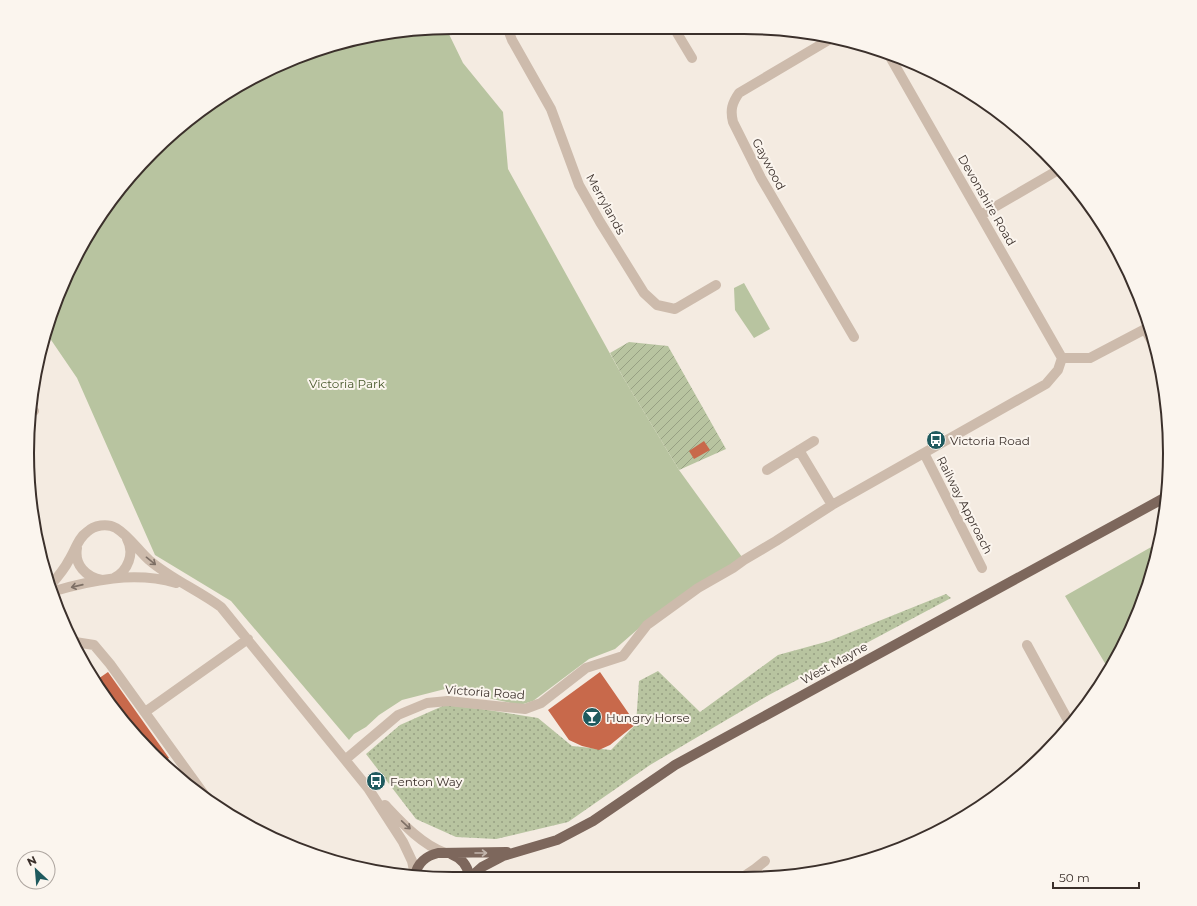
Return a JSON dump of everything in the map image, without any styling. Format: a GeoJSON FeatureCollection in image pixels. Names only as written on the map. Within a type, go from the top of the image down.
{"type":"FeatureCollection","features":[{"type":"Feature","properties":{"kind":"main road","name":"West Mayne"},"geometry":{"type":"LineString","coordinates":[[476,872],[491,862],[517,851],[541,845],[575,831],[603,815],[675,765],[1160,500]]}},
{"type":"Feature","properties":{"kind":"main road","name":"West Mayne"},"geometry":{"type":"LineString","coordinates":[[417,870],[424,859],[430,855],[445,853],[494,853],[517,851]]}},
{"type":"Feature","properties":{"kind":"main road"},"geometry":{"type":"LineString","coordinates":[[445,853],[458,857],[467,867],[468,872]]}},
{"type":"Feature","properties":{"kind":"street","name":"Merrylands"},"geometry":{"type":"LineString","coordinates":[[510,34],[552,109],[579,185],[644,293],[657,305],[675,309],[716,285]]}},
{"type":"Feature","properties":{"kind":"street"},"geometry":{"type":"LineString","coordinates":[[678,34],[692,58]]}},
{"type":"Feature","properties":{"kind":"street","name":"Gaywood"},"geometry":{"type":"LineString","coordinates":[[826,42],[740,94],[732,102],[732,117],[733,122],[761,178],[854,337]]}},
{"type":"Feature","properties":{"kind":"street","name":"Devonshire Road"},"geometry":{"type":"LineString","coordinates":[[895,62],[1062,358]]}},
{"type":"Feature","properties":{"kind":"street"},"geometry":{"type":"LineString","coordinates":[[981,214],[1054,172]]}},
{"type":"Feature","properties":{"kind":"street"},"geometry":{"type":"LineString","coordinates":[[1062,358],[1090,358],[1144,329]]}},
{"type":"Feature","properties":{"kind":"street","name":"Victoria Road"},"geometry":{"type":"LineString","coordinates":[[346,759],[398,715],[427,703],[448,701],[525,709],[541,703],[586,668],[623,656],[647,625],[686,597],[832,505],[1046,384],[1058,370],[1062,358]]}},
{"type":"Feature","properties":{"kind":"street"},"geometry":{"type":"LineString","coordinates":[[767,470],[814,441]]}},
{"type":"Feature","properties":{"kind":"street"},"geometry":{"type":"LineString","coordinates":[[799,450],[832,505]]}},
{"type":"Feature","properties":{"kind":"street","name":"Railway Approach"},"geometry":{"type":"LineString","coordinates":[[924,453],[982,568]]}},
{"type":"Feature","properties":{"kind":"street"},"geometry":{"type":"LineString","coordinates":[[54,582],[64,570],[81,538],[87,531],[95,527],[111,526],[124,534],[149,560],[186,586],[206,596],[221,607],[346,759],[368,788],[403,842],[412,861],[414,870]]}},
{"type":"Feature","properties":{"kind":"street"},"geometry":{"type":"LineString","coordinates":[[77,546],[77,561],[87,575],[107,580],[119,576],[126,569],[130,557],[129,542],[124,534]]}},
{"type":"Feature","properties":{"kind":"street"},"geometry":{"type":"LineString","coordinates":[[57,591],[123,577],[172,582],[186,586]]}},
{"type":"Feature","properties":{"kind":"street"},"geometry":{"type":"LineString","coordinates":[[145,712],[248,639]]}},
{"type":"Feature","properties":{"kind":"street"},"geometry":{"type":"LineString","coordinates":[[80,643],[94,645],[110,664],[196,784]]}},
{"type":"Feature","properties":{"kind":"street"},"geometry":{"type":"LineString","coordinates":[[1027,645],[1067,719]]}},
{"type":"Feature","properties":{"kind":"street"},"geometry":{"type":"LineString","coordinates":[[368,788],[424,841],[432,847],[445,853]]}},
{"type":"Feature","properties":{"kind":"street"},"geometry":{"type":"LineString","coordinates":[[758,871],[766,861]]}},
{"type":"Feature","properties":{"kind":"green space","name":"Victoria Park"},"geometry":{"type":"Polygon","coordinates":[[[449,34],[463,63],[503,112],[508,169],[624,379],[679,470],[742,557],[638,629],[615,649],[589,659],[533,701],[520,705],[445,689],[402,700],[379,715],[366,727],[354,734],[349,740],[231,601],[155,555],[77,378],[50,338],[66,293],[90,243],[105,220],[138,177],[177,138],[220,105],[243,90],[268,77],[318,56],[371,42],[426,35],[449,34]]]}},
{"type":"Feature","properties":{"kind":"green space"},"geometry":{"type":"Polygon","coordinates":[[[744,283],[770,329],[754,338],[735,310],[734,288],[744,283]]]}},
{"type":"Feature","properties":{"kind":"green space"},"geometry":{"type":"Polygon","coordinates":[[[629,342],[668,346],[726,449],[679,470],[610,353],[629,342]]]}},
{"type":"Feature","properties":{"kind":"green space"},"geometry":{"type":"Polygon","coordinates":[[[1152,546],[1141,588],[1120,638],[1106,664],[1065,596],[1152,546]]]}},
{"type":"Feature","properties":{"kind":"green space"},"geometry":{"type":"Polygon","coordinates":[[[946,594],[951,598],[767,696],[650,765],[568,822],[496,839],[456,837],[416,819],[366,754],[400,725],[445,705],[538,718],[572,746],[611,750],[636,724],[639,681],[658,671],[700,712],[778,655],[829,641],[946,594]]]}},
{"type":"Feature","properties":{"kind":"building"},"geometry":{"type":"Polygon","coordinates":[[[704,441],[710,450],[694,459],[689,451],[704,441]]]}},
{"type":"Feature","properties":{"kind":"building"},"geometry":{"type":"Polygon","coordinates":[[[108,672],[169,758],[168,759],[138,729],[100,678],[108,672]]]}},
{"type":"Feature","properties":{"kind":"building","name":"Hungry Horse"},"geometry":{"type":"Polygon","coordinates":[[[600,672],[636,724],[610,745],[599,750],[582,746],[569,740],[548,710],[600,672]]]}},
{"type":"Feature","properties":{"kind":"place","name":"Victoria Road"},"geometry":{"type":"Point","coordinates":[936,440]}},
{"type":"Feature","properties":{"kind":"place","name":"Hungry Horse"},"geometry":{"type":"Point","coordinates":[592,717]}},
{"type":"Feature","properties":{"kind":"place","name":"Fenton Way"},"geometry":{"type":"Point","coordinates":[376,781]}}]}
